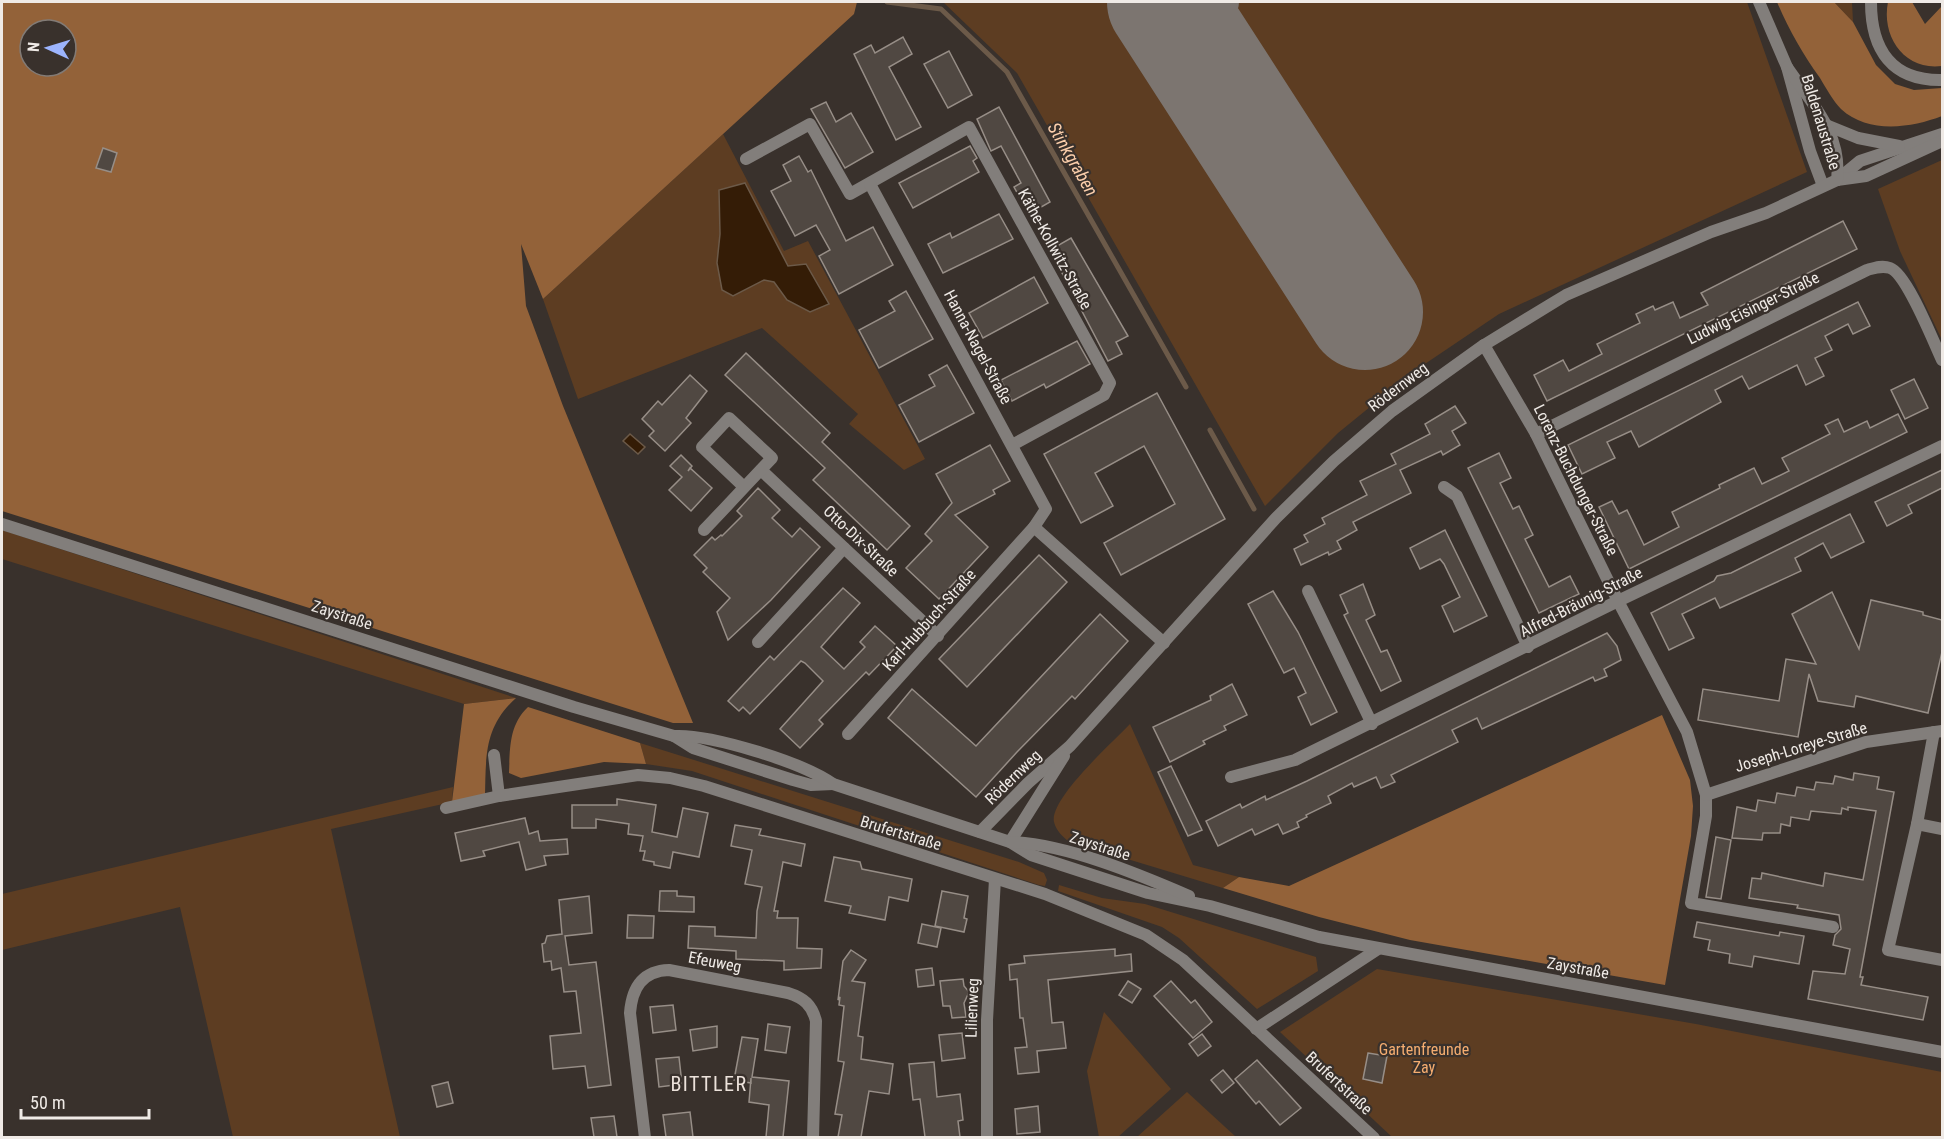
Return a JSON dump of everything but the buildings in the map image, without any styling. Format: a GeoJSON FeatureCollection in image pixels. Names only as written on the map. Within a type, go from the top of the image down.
{"type":"FeatureCollection","features":[{"type":"Feature","properties":{"kind":"street","name":"Baldenaustraße"},"geometry":{"type":"LineString","coordinates":[[1759,2],[1787,67],[1810,151],[1823,186]]}},
{"type":"Feature","properties":{"kind":"street"},"geometry":{"type":"LineString","coordinates":[[1871,2],[1874,29],[1879,46],[1890,63],[1902,74],[1920,79],[1942,80]]}},
{"type":"Feature","properties":{"kind":"street","name":"Baldenaustraße"},"geometry":{"type":"LineString","coordinates":[[1787,67],[1827,125],[1837,150],[1837,180]]}},
{"type":"Feature","properties":{"kind":"street"},"geometry":{"type":"LineString","coordinates":[[746,159],[810,124],[850,194],[870,184]]}},
{"type":"Feature","properties":{"kind":"street","name":"Baldenaustraße"},"geometry":{"type":"LineString","coordinates":[[1827,125],[1858,138],[1899,146]]}},
{"type":"Feature","properties":{"kind":"street","name":"Käthe-Kollwitz-Straße"},"geometry":{"type":"LineString","coordinates":[[870,184],[969,127],[1110,383],[1104,395],[1012,445]]}},
{"type":"Feature","properties":{"kind":"street","name":"Rödernweg"},"geometry":{"type":"LineString","coordinates":[[1837,180],[1860,161],[1899,146],[1942,134]]}},
{"type":"Feature","properties":{"kind":"street","name":"Rödernweg"},"geometry":{"type":"LineString","coordinates":[[980,832],[1028,783],[1070,746],[1276,518],[1334,461],[1392,411],[1484,345],[1566,295],[1837,180],[1866,176],[1942,141]]}},
{"type":"Feature","properties":{"kind":"street","name":"Hanna-Nagel-Straße"},"geometry":{"type":"LineString","coordinates":[[870,184],[1046,509],[1034,526]]}},
{"type":"Feature","properties":{"kind":"street","name":"Ludwig-Eisinger-Straße"},"geometry":{"type":"LineString","coordinates":[[1536,434],[1867,270],[1878,267],[1888,267],[1903,279],[1942,360]]}},
{"type":"Feature","properties":{"kind":"street","name":"Lorenz-Buchdunger-Straße"},"geometry":{"type":"LineString","coordinates":[[1484,345],[1536,434],[1618,601],[1687,732],[1706,795],[1706,816],[1690,903],[1833,927]]}},
{"type":"Feature","properties":{"kind":"street"},"geometry":{"type":"LineString","coordinates":[[704,530],[744,488],[761,470],[772,458],[729,418],[702,447],[744,488]]}},
{"type":"Feature","properties":{"kind":"street","name":"Alfred-Bräunig-Straße"},"geometry":{"type":"LineString","coordinates":[[1231,777],[1295,760],[1618,601],[1942,446]]}},
{"type":"Feature","properties":{"kind":"street","name":"Otto-Dix-Straße"},"geometry":{"type":"LineString","coordinates":[[761,470],[938,636]]}},
{"type":"Feature","properties":{"kind":"street"},"geometry":{"type":"LineString","coordinates":[[1444,487],[1457,496],[1528,647]]}},
{"type":"Feature","properties":{"kind":"street","name":"Zaystraße"},"geometry":{"type":"LineString","coordinates":[[2,524],[574,707],[674,736],[694,735],[798,765],[816,772],[833,784],[1010,842],[1031,855],[1148,893],[1210,906],[1266,924],[1378,949],[1942,1052]]}},
{"type":"Feature","properties":{"kind":"street"},"geometry":{"type":"LineString","coordinates":[[1034,526],[1164,643]]}},
{"type":"Feature","properties":{"kind":"street","name":"Karl-Hubbuch-Straße"},"geometry":{"type":"LineString","coordinates":[[848,734],[1034,526]]}},
{"type":"Feature","properties":{"kind":"street"},"geometry":{"type":"LineString","coordinates":[[758,642],[844,548]]}},
{"type":"Feature","properties":{"kind":"street"},"geometry":{"type":"LineString","coordinates":[[1308,591],[1372,724]]}},
{"type":"Feature","properties":{"kind":"street"},"geometry":{"type":"LineString","coordinates":[[1938,731],[1888,950],[1942,960]]}},
{"type":"Feature","properties":{"kind":"street","name":"Joseph-Loreye-Straße"},"geometry":{"type":"LineString","coordinates":[[1706,795],[1866,742],[1938,731]]}},
{"type":"Feature","properties":{"kind":"street","name":"Rödernweg"},"geometry":{"type":"LineString","coordinates":[[1010,842],[1070,746]]}},
{"type":"Feature","properties":{"kind":"street"},"geometry":{"type":"LineString","coordinates":[[494,755],[499,796]]}},
{"type":"Feature","properties":{"kind":"street","name":"Brufertstraße"},"geometry":{"type":"LineString","coordinates":[[446,808],[596,779],[638,775],[670,778],[704,786],[1046,894],[1146,935],[1183,960],[1374,1137]]}},
{"type":"Feature","properties":{"kind":"street"},"geometry":{"type":"LineString","coordinates":[[1917,824],[1942,829]]}},
{"type":"Feature","properties":{"kind":"street","name":"Lilienweg"},"geometry":{"type":"LineString","coordinates":[[987,1137],[987,1020],[995,879]]}},
{"type":"Feature","properties":{"kind":"street"},"geometry":{"type":"LineString","coordinates":[[1256,1029],[1378,949]]}},
{"type":"Feature","properties":{"kind":"street","name":"Efeuweg"},"geometry":{"type":"LineString","coordinates":[[645,1137],[630,1013],[631,997],[637,984],[657,970],[669,970],[788,993],[798,996],[813,1009],[816,1021],[813,1137]]}},
{"type":"Feature","properties":{"kind":"green space"},"geometry":{"type":"Polygon","coordinates":[[[943,2],[1747,2],[1807,172],[1499,314],[1413,372],[1338,433],[1265,506],[1017,73],[943,2]]]}},
{"type":"Feature","properties":{"kind":"green space"},"geometry":{"type":"Polygon","coordinates":[[[1834,2],[1852,2],[1853,22],[1834,2]]]}},
{"type":"Feature","properties":{"kind":"green space"},"geometry":{"type":"Polygon","coordinates":[[[723,134],[784,251],[808,241],[925,459],[904,470],[849,424],[858,414],[762,328],[578,399],[543,299],[723,134]]]}},
{"type":"Feature","properties":{"kind":"green space"},"geometry":{"type":"Polygon","coordinates":[[[1942,160],[1942,340],[1900,251],[1878,189],[1942,160]]]}},
{"type":"Feature","properties":{"kind":"green space"},"geometry":{"type":"Polygon","coordinates":[[[2,530],[516,698],[464,704],[2,559],[2,530]]]}},
{"type":"Feature","properties":{"kind":"green space"},"geometry":{"type":"Polygon","coordinates":[[[1130,724],[1193,865],[1239,877],[1223,888],[1068,841],[1056,828],[1055,812],[1061,800],[1084,771],[1130,724]]]}},
{"type":"Feature","properties":{"kind":"green space"},"geometry":{"type":"Polygon","coordinates":[[[640,743],[1019,862],[1044,873],[1047,880],[1045,886],[692,771],[646,764],[640,743]]]}},
{"type":"Feature","properties":{"kind":"green space"},"geometry":{"type":"Polygon","coordinates":[[[453,787],[452,802],[331,829],[400,1137],[233,1137],[180,907],[2,950],[2,894],[453,787]]]}},
{"type":"Feature","properties":{"kind":"green space"},"geometry":{"type":"Polygon","coordinates":[[[1059,885],[1102,898],[1145,904],[1316,957],[1318,971],[1257,1009],[1179,938],[1162,927],[1058,891],[1059,885]]]}},
{"type":"Feature","properties":{"kind":"green space","name":"Gartenfreunde Zay"},"geometry":{"type":"Polygon","coordinates":[[[1377,969],[1696,1024],[1942,1072],[1942,1137],[1392,1137],[1280,1032],[1377,969]]]}},
{"type":"Feature","properties":{"kind":"green space"},"geometry":{"type":"Polygon","coordinates":[[[1104,1012],[1171,1089],[1118,1137],[1099,1137],[1087,1071],[1104,1012]]]}},
{"type":"Feature","properties":{"kind":"green space"},"geometry":{"type":"Polygon","coordinates":[[[1187,1092],[1236,1137],[1137,1137],[1187,1092]]]}},
{"type":"Feature","properties":{"kind":"shaded area"},"geometry":{"type":"Polygon","coordinates":[[[2,2],[857,2],[854,14],[543,299],[521,244],[526,306],[563,406],[693,723],[673,723],[2,511],[2,2]]]}},
{"type":"Feature","properties":{"kind":"shaded area"},"geometry":{"type":"Polygon","coordinates":[[[1777,2],[1834,2],[1853,22],[1876,65],[1895,84],[1914,90],[1942,88],[1942,116],[1904,126],[1877,125],[1852,117],[1835,102],[1796,41],[1777,2]]]}},
{"type":"Feature","properties":{"kind":"shaded area"},"geometry":{"type":"Polygon","coordinates":[[[1888,2],[1912,2],[1925,24],[1942,6],[1942,66],[1917,63],[1898,49],[1888,27],[1888,2]]]}},
{"type":"Feature","properties":{"kind":"shaded area"},"geometry":{"type":"Polygon","coordinates":[[[745,183],[788,266],[806,264],[829,304],[810,312],[787,300],[774,282],[764,280],[733,296],[722,290],[717,263],[720,234],[719,190],[745,183]]]}},
{"type":"Feature","properties":{"kind":"shaded area"},"geometry":{"type":"Polygon","coordinates":[[[630,434],[645,447],[638,454],[623,441],[630,434]]]}},
{"type":"Feature","properties":{"kind":"shaded area"},"geometry":{"type":"Polygon","coordinates":[[[516,698],[492,731],[487,755],[485,796],[452,802],[464,704],[516,698]]]}},
{"type":"Feature","properties":{"kind":"shaded area"},"geometry":{"type":"Polygon","coordinates":[[[528,707],[640,743],[646,764],[604,762],[521,778],[509,773],[510,746],[514,729],[528,707]]]}},
{"type":"Feature","properties":{"kind":"shaded area"},"geometry":{"type":"Polygon","coordinates":[[[1662,715],[1690,780],[1693,806],[1691,836],[1665,985],[1410,940],[1319,917],[1223,888],[1239,877],[1289,886],[1662,715]]]}},
{"type":"Feature","properties":{"kind":"waterway","name":"Stinkgraben"},"geometry":{"type":"LineString","coordinates":[[887,2],[941,9],[1007,72],[1186,387]]}},
{"type":"Feature","properties":{"kind":"waterway","name":"Stinkgraben"},"geometry":{"type":"LineString","coordinates":[[1210,430],[1254,509]]}},
{"type":"Feature","properties":{"kind":"taxiway"},"geometry":{"type":"LineString","coordinates":[[1177,19],[1216,2]]}},
{"type":"Feature","properties":{"kind":"runway"},"geometry":{"type":"LineString","coordinates":[[1165,2],[1365,312]]}},
{"type":"Feature","properties":{"kind":"district","name":"BITTLER"},"geometry":{"type":"Point","coordinates":[709,1084]}}]}
